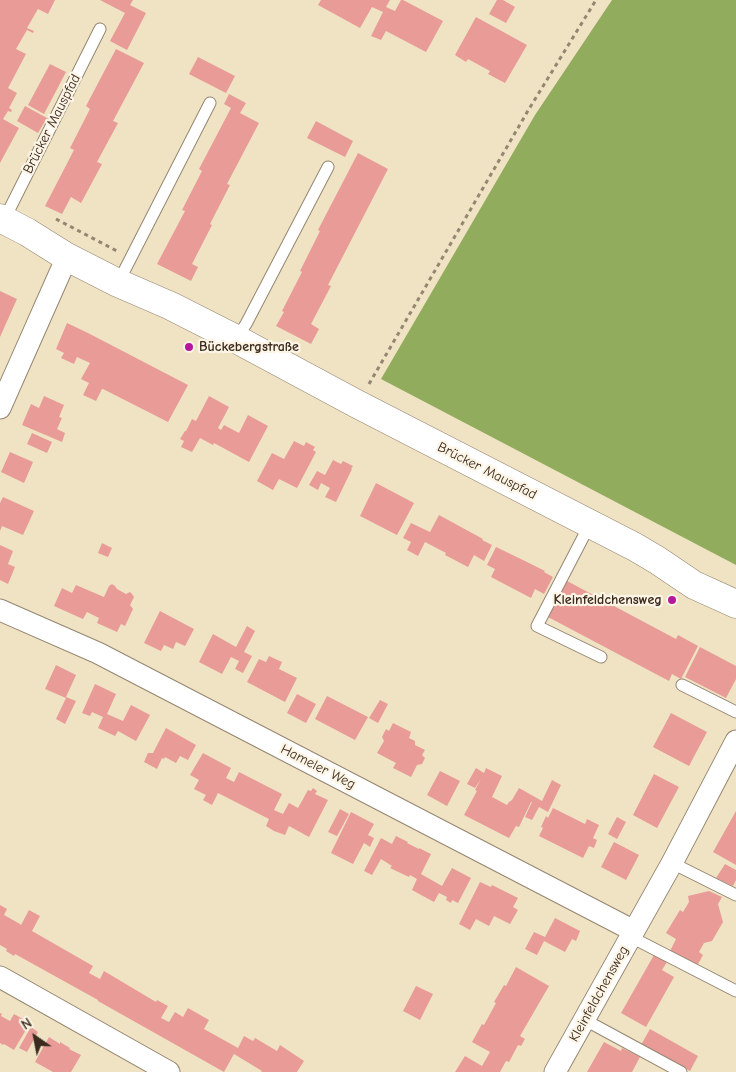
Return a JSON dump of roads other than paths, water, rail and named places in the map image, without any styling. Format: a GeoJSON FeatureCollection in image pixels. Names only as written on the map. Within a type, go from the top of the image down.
{"type":"FeatureCollection","features":[{"type":"Feature","properties":{"kind":"main road","name":"Brücker Mauspfad"},"geometry":{"type":"LineString","coordinates":[[2,219],[67,257],[236,339],[357,404],[590,524],[657,560],[694,585],[736,604]]}},
{"type":"Feature","properties":{"kind":"street"},"geometry":{"type":"LineString","coordinates":[[0,408],[67,257]]}},
{"type":"Feature","properties":{"kind":"street","name":"Hameler Weg"},"geometry":{"type":"LineString","coordinates":[[0,610],[98,653],[632,934]]}},
{"type":"Feature","properties":{"kind":"street","name":"Kleinfeldchensweg"},"geometry":{"type":"LineString","coordinates":[[555,1072],[672,863],[736,741]]}},
{"type":"Feature","properties":{"kind":"street"},"geometry":{"type":"LineString","coordinates":[[0,977],[169,1072]]}},
{"type":"Feature","properties":{"kind":"lane","name":"Brücker Mauspfad"},"geometry":{"type":"LineString","coordinates":[[2,219],[100,28]]}},
{"type":"Feature","properties":{"kind":"lane"},"geometry":{"type":"LineString","coordinates":[[118,283],[210,102]]}},
{"type":"Feature","properties":{"kind":"lane"},"geometry":{"type":"LineString","coordinates":[[236,339],[246,324],[328,166]]}},
{"type":"Feature","properties":{"kind":"lane"},"geometry":{"type":"LineString","coordinates":[[590,524],[537,626],[601,657]]}},
{"type":"Feature","properties":{"kind":"lane"},"geometry":{"type":"LineString","coordinates":[[682,685],[736,712]]}},
{"type":"Feature","properties":{"kind":"lane"},"geometry":{"type":"LineString","coordinates":[[672,863],[736,895]]}},
{"type":"Feature","properties":{"kind":"lane"},"geometry":{"type":"LineString","coordinates":[[632,934],[736,991]]}},
{"type":"Feature","properties":{"kind":"lane"},"geometry":{"type":"LineString","coordinates":[[585,1020],[681,1072]]}},
{"type":"Feature","properties":{"kind":"place","name":"Bückebergstraße"},"geometry":{"type":"Point","coordinates":[189,347]}},
{"type":"Feature","properties":{"kind":"place","name":"Kleinfeldchensweg"},"geometry":{"type":"Point","coordinates":[672,600]}}]}
